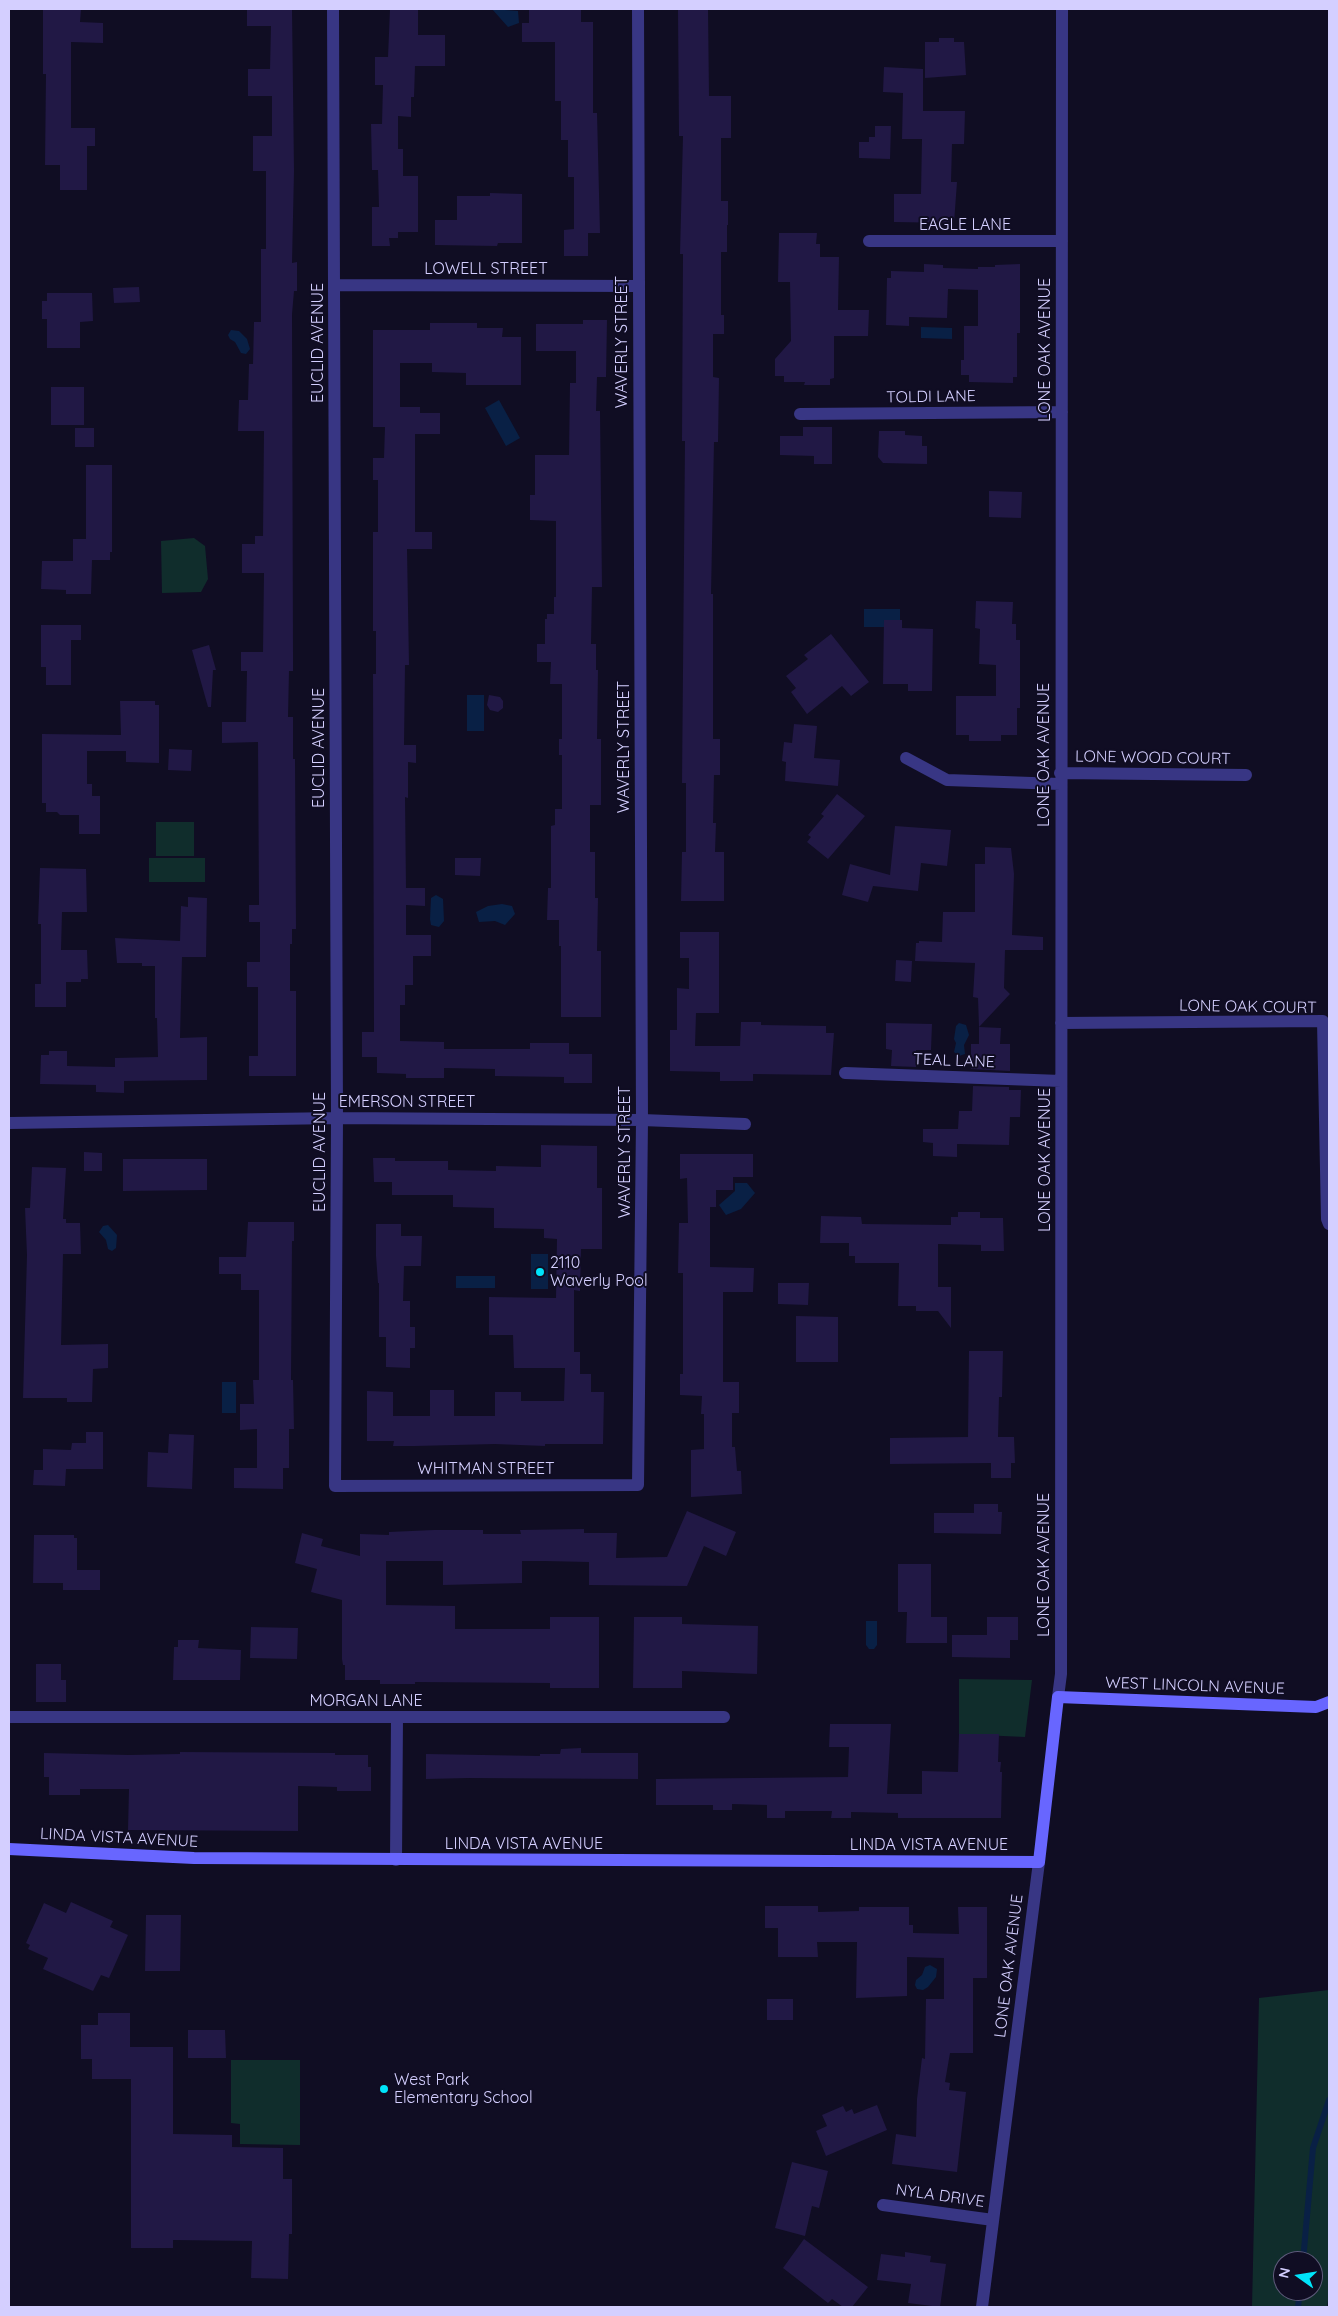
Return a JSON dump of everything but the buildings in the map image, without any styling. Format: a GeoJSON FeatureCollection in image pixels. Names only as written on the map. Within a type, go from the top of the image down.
{"type":"FeatureCollection","features":[{"type":"Feature","properties":{"kind":"street","name":"EUCLID AVENUE"},"geometry":{"type":"LineString","coordinates":[[333,9],[337,1118],[335,1486]]}},
{"type":"Feature","properties":{"kind":"street","name":"WAVERLY STREET"},"geometry":{"type":"LineString","coordinates":[[638,9],[642,1120],[638,1485]]}},
{"type":"Feature","properties":{"kind":"street","name":"LONE OAK AVENUE"},"geometry":{"type":"LineString","coordinates":[[982,2307],[1061,1674],[1060,778],[1062,9]]}},
{"type":"Feature","properties":{"kind":"street","name":"EAGLE LANE"},"geometry":{"type":"LineString","coordinates":[[869,241],[1062,241]]}},
{"type":"Feature","properties":{"kind":"street","name":"LOWELL STREET"},"geometry":{"type":"LineString","coordinates":[[334,285],[638,286]]}},
{"type":"Feature","properties":{"kind":"street","name":"TOLDI LANE"},"geometry":{"type":"LineString","coordinates":[[800,414],[1062,412]]}},
{"type":"Feature","properties":{"kind":"street","name":"LONE WOOD COURT"},"geometry":{"type":"LineString","coordinates":[[906,758],[947,780],[1246,775]]}},
{"type":"Feature","properties":{"kind":"street","name":"LONE OAK COURT"},"geometry":{"type":"LineString","coordinates":[[1061,1022],[1323,1021],[1327,1219],[1329,1224]]}},
{"type":"Feature","properties":{"kind":"street","name":"TEAL LANE"},"geometry":{"type":"LineString","coordinates":[[845,1073],[1061,1081]]}},
{"type":"Feature","properties":{"kind":"street","name":"EMERSON STREET"},"geometry":{"type":"LineString","coordinates":[[9,1123],[337,1118],[642,1120],[745,1124]]}},
{"type":"Feature","properties":{"kind":"street","name":"WHITMAN STREET"},"geometry":{"type":"LineString","coordinates":[[335,1486],[638,1485]]}},
{"type":"Feature","properties":{"kind":"street","name":"WEST LINCOLN AVENUE"},"geometry":{"type":"LineString","coordinates":[[1058,1697],[1316,1707],[1329,1702]]}},
{"type":"Feature","properties":{"kind":"street"},"geometry":{"type":"LineString","coordinates":[[396,1860],[397,1717]]}},
{"type":"Feature","properties":{"kind":"street","name":"MORGAN LANE"},"geometry":{"type":"LineString","coordinates":[[9,1718],[724,1717]]}},
{"type":"Feature","properties":{"kind":"street","name":"LINDA VISTA AVENUE"},"geometry":{"type":"LineString","coordinates":[[9,1849],[194,1858],[1039,1862]]}},
{"type":"Feature","properties":{"kind":"street","name":"NYLA DRIVE"},"geometry":{"type":"LineString","coordinates":[[883,2205],[993,2220]]}},
{"type":"Feature","properties":{"kind":"green space"},"geometry":{"type":"Polygon","coordinates":[[[194,538],[205,546],[208,579],[201,592],[162,593],[161,541],[194,538]]]}},
{"type":"Feature","properties":{"kind":"green space"},"geometry":{"type":"Polygon","coordinates":[[[156,822],[194,822],[194,856],[156,856],[156,822]]]}},
{"type":"Feature","properties":{"kind":"green space"},"geometry":{"type":"Polygon","coordinates":[[[149,858],[205,858],[205,882],[149,882],[149,858]]]}},
{"type":"Feature","properties":{"kind":"green space"},"geometry":{"type":"Polygon","coordinates":[[[959,1679],[1032,1680],[1025,1737],[959,1734],[959,1679]]]}},
{"type":"Feature","properties":{"kind":"green space"},"geometry":{"type":"Polygon","coordinates":[[[1329,1990],[1329,2294],[1327,2307],[1252,2307],[1259,1998],[1329,1990]]]}},
{"type":"Feature","properties":{"kind":"green space"},"geometry":{"type":"Polygon","coordinates":[[[231,2060],[300,2060],[300,2145],[240,2144],[240,2124],[231,2123],[231,2060]]]}},
{"type":"Feature","properties":{"kind":"water"},"geometry":{"type":"Polygon","coordinates":[[[492,9],[518,11],[519,23],[508,27],[492,9]]]}},
{"type":"Feature","properties":{"kind":"water"},"geometry":{"type":"Polygon","coordinates":[[[921,327],[952,328],[952,339],[921,338],[921,327]]]}},
{"type":"Feature","properties":{"kind":"water"},"geometry":{"type":"Polygon","coordinates":[[[231,330],[239,331],[247,339],[250,349],[246,354],[241,353],[235,342],[230,339],[228,335],[231,330]]]}},
{"type":"Feature","properties":{"kind":"water"},"geometry":{"type":"Polygon","coordinates":[[[499,400],[520,438],[506,446],[485,408],[499,400]]]}},
{"type":"Feature","properties":{"kind":"water"},"geometry":{"type":"Polygon","coordinates":[[[864,609],[900,609],[900,620],[884,620],[884,627],[864,627],[864,609]]]}},
{"type":"Feature","properties":{"kind":"water"},"geometry":{"type":"Polygon","coordinates":[[[467,695],[484,695],[484,731],[467,731],[467,695]]]}},
{"type":"Feature","properties":{"kind":"water"},"geometry":{"type":"Polygon","coordinates":[[[436,895],[443,899],[444,921],[439,927],[431,925],[430,919],[431,898],[436,895]]]}},
{"type":"Feature","properties":{"kind":"water"},"geometry":{"type":"Polygon","coordinates":[[[502,904],[512,906],[515,914],[505,925],[495,921],[479,922],[476,912],[488,906],[502,904]]]}},
{"type":"Feature","properties":{"kind":"water"},"geometry":{"type":"Polygon","coordinates":[[[959,1023],[966,1025],[969,1035],[964,1045],[965,1054],[959,1056],[954,1052],[956,1043],[954,1039],[956,1026],[959,1023]]]}},
{"type":"Feature","properties":{"kind":"water"},"geometry":{"type":"Polygon","coordinates":[[[735,1183],[747,1183],[755,1193],[741,1209],[726,1215],[719,1205],[735,1191],[735,1183]]]}},
{"type":"Feature","properties":{"kind":"water"},"geometry":{"type":"Polygon","coordinates":[[[108,1225],[117,1235],[116,1248],[112,1251],[108,1249],[106,1240],[99,1232],[103,1226],[108,1225]]]}},
{"type":"Feature","properties":{"kind":"water","name":"2110 Waverly Pool"},"geometry":{"type":"Polygon","coordinates":[[[531,1254],[548,1254],[548,1289],[531,1289],[531,1254]]]}},
{"type":"Feature","properties":{"kind":"water"},"geometry":{"type":"Polygon","coordinates":[[[456,1276],[495,1276],[495,1288],[456,1288],[456,1276]]]}},
{"type":"Feature","properties":{"kind":"water"},"geometry":{"type":"Polygon","coordinates":[[[222,1382],[236,1382],[236,1413],[222,1413],[222,1382]]]}},
{"type":"Feature","properties":{"kind":"water"},"geometry":{"type":"Polygon","coordinates":[[[866,1621],[877,1621],[877,1645],[874,1649],[869,1649],[866,1645],[866,1621]]]}},
{"type":"Feature","properties":{"kind":"water"},"geometry":{"type":"Polygon","coordinates":[[[930,1965],[937,1969],[936,1977],[928,1987],[923,1990],[917,1989],[915,1985],[916,1980],[922,1975],[925,1967],[930,1965]]]}},
{"type":"Feature","properties":{"kind":"waterway"},"geometry":{"type":"LineString","coordinates":[[1304,2251],[1313,2148],[1329,2100]]}},
{"type":"Feature","properties":{"kind":"waterway"},"geometry":{"type":"LineString","coordinates":[[1298,2307],[1299,2301]]}},
{"type":"Feature","properties":{"kind":"place","name":"2110 Waverly Pool"},"geometry":{"type":"Point","coordinates":[540,1272]}},
{"type":"Feature","properties":{"kind":"place","name":"West Park Elementary School"},"geometry":{"type":"Point","coordinates":[384,2089]}}]}
